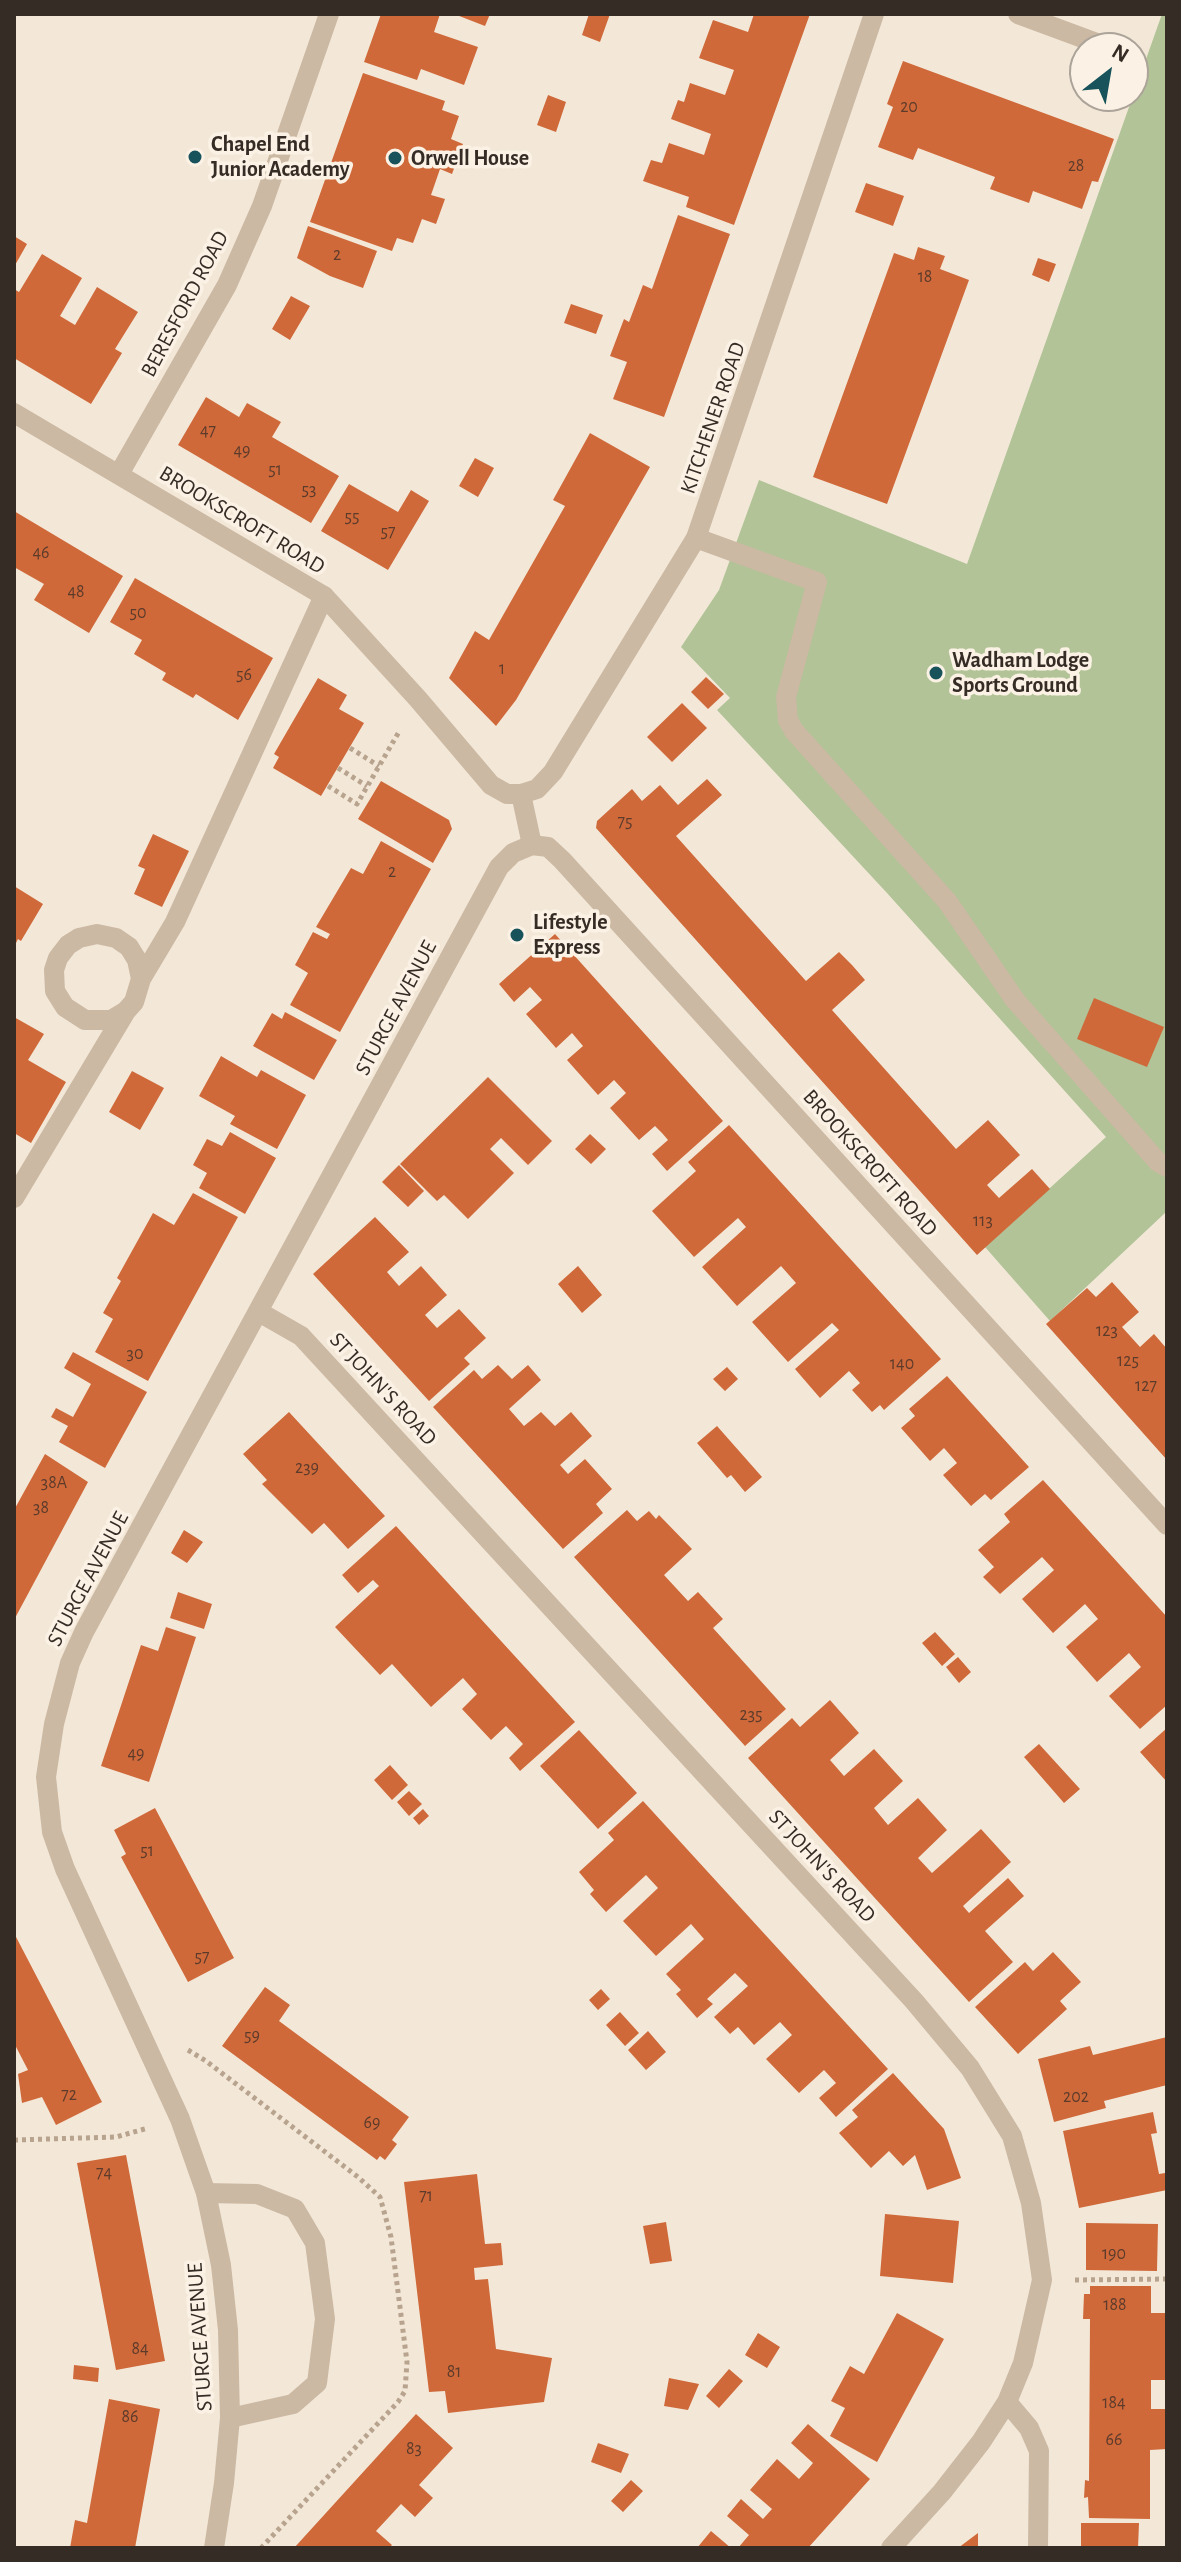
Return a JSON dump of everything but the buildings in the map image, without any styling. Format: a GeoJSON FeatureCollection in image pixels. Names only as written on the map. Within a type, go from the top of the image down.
{"type":"FeatureCollection","features":[{"type":"Feature","properties":{"kind":"street","name":"BERESFORD ROAD"},"geometry":{"type":"LineString","coordinates":[[119,474],[227,285],[262,206],[329,14]]}},
{"type":"Feature","properties":{"kind":"street","name":"KITCHENER ROAD"},"geometry":{"type":"LineString","coordinates":[[521,794],[537,789],[553,772],[696,538],[874,14]]}},
{"type":"Feature","properties":{"kind":"street"},"geometry":{"type":"LineString","coordinates":[[1018,14],[1069,33]]}},
{"type":"Feature","properties":{"kind":"street","name":"BROOKSCROFT ROAD"},"geometry":{"type":"LineString","coordinates":[[14,413],[324,596],[491,785],[507,794],[521,794]]}},
{"type":"Feature","properties":{"kind":"street"},"geometry":{"type":"LineString","coordinates":[[696,538],[817,582],[786,697],[788,720],[794,731],[947,901],[1015,1000],[1158,1162],[1167,1167]]}},
{"type":"Feature","properties":{"kind":"street"},"geometry":{"type":"LineString","coordinates":[[14,1198],[134,1002],[141,979],[175,922],[324,596]]}},
{"type":"Feature","properties":{"kind":"street"},"geometry":{"type":"LineString","coordinates":[[521,794],[532,845]]}},
{"type":"Feature","properties":{"kind":"street","name":"BROOKSCROFT ROAD"},"geometry":{"type":"LineString","coordinates":[[532,845],[548,847],[562,860],[1167,1525]]}},
{"type":"Feature","properties":{"kind":"street","name":"STURGE AVENUE"},"geometry":{"type":"LineString","coordinates":[[214,2548],[230,2418],[228,2330],[221,2265],[206,2193],[180,2119],[65,1869],[52,1832],[46,1777],[61,1695],[70,1663],[84,1632],[499,867],[513,853],[532,845]]}},
{"type":"Feature","properties":{"kind":"street"},"geometry":{"type":"LineString","coordinates":[[126,1011],[111,1020],[98,1021],[85,1020],[65,1007],[55,991],[54,970],[58,958],[68,945],[79,938],[97,934],[116,938],[129,947],[137,960],[141,979]]}},
{"type":"Feature","properties":{"kind":"street","name":"ST JOHN'S ROAD"},"geometry":{"type":"LineString","coordinates":[[259,1312],[301,1336],[914,2001],[970,2068],[1012,2136],[1031,2203],[1042,2280],[1023,2363],[1007,2402],[981,2442],[891,2548]]}},
{"type":"Feature","properties":{"kind":"street"},"geometry":{"type":"LineString","coordinates":[[206,2193],[257,2194],[295,2209],[315,2243],[325,2319],[317,2383],[293,2404],[230,2418]]}},
{"type":"Feature","properties":{"kind":"street"},"geometry":{"type":"LineString","coordinates":[[1007,2402],[1029,2428],[1039,2451],[1038,2548]]}},
{"type":"Feature","properties":{"kind":"path"},"geometry":{"type":"LineString","coordinates":[[328,786],[357,804],[418,699]]}},
{"type":"Feature","properties":{"kind":"path"},"geometry":{"type":"LineString","coordinates":[[350,748],[379,766]]}},
{"type":"Feature","properties":{"kind":"path"},"geometry":{"type":"LineString","coordinates":[[338,768],[367,786]]}},
{"type":"Feature","properties":{"kind":"path"},"geometry":{"type":"LineString","coordinates":[[14,2140],[116,2137],[180,2119]]}},
{"type":"Feature","properties":{"kind":"path"},"geometry":{"type":"LineString","coordinates":[[1042,2280],[1167,2279]]}},
{"type":"Feature","properties":{"kind":"green space","name":"Wadham Lodge Sports Ground"},"geometry":{"type":"Polygon","coordinates":[[[1162,14],[1167,14],[1167,1214],[1050,1321],[985,1247],[1106,1137],[887,893],[717,710],[730,698],[681,647],[719,590],[759,480],[967,564],[1127,112],[1149,112],[1149,51],[1162,14]]]}},
{"type":"Feature","properties":{"kind":"place","name":"Chapel End Junior Academy"},"geometry":{"type":"Point","coordinates":[195,157]}},
{"type":"Feature","properties":{"kind":"place","name":"Orwell House"},"geometry":{"type":"Point","coordinates":[395,158]}},
{"type":"Feature","properties":{"kind":"place","name":"Wadham Lodge Sports Ground"},"geometry":{"type":"Point","coordinates":[936,673]}},
{"type":"Feature","properties":{"kind":"place","name":"Lifestyle Express"},"geometry":{"type":"Point","coordinates":[517,935]}}]}
